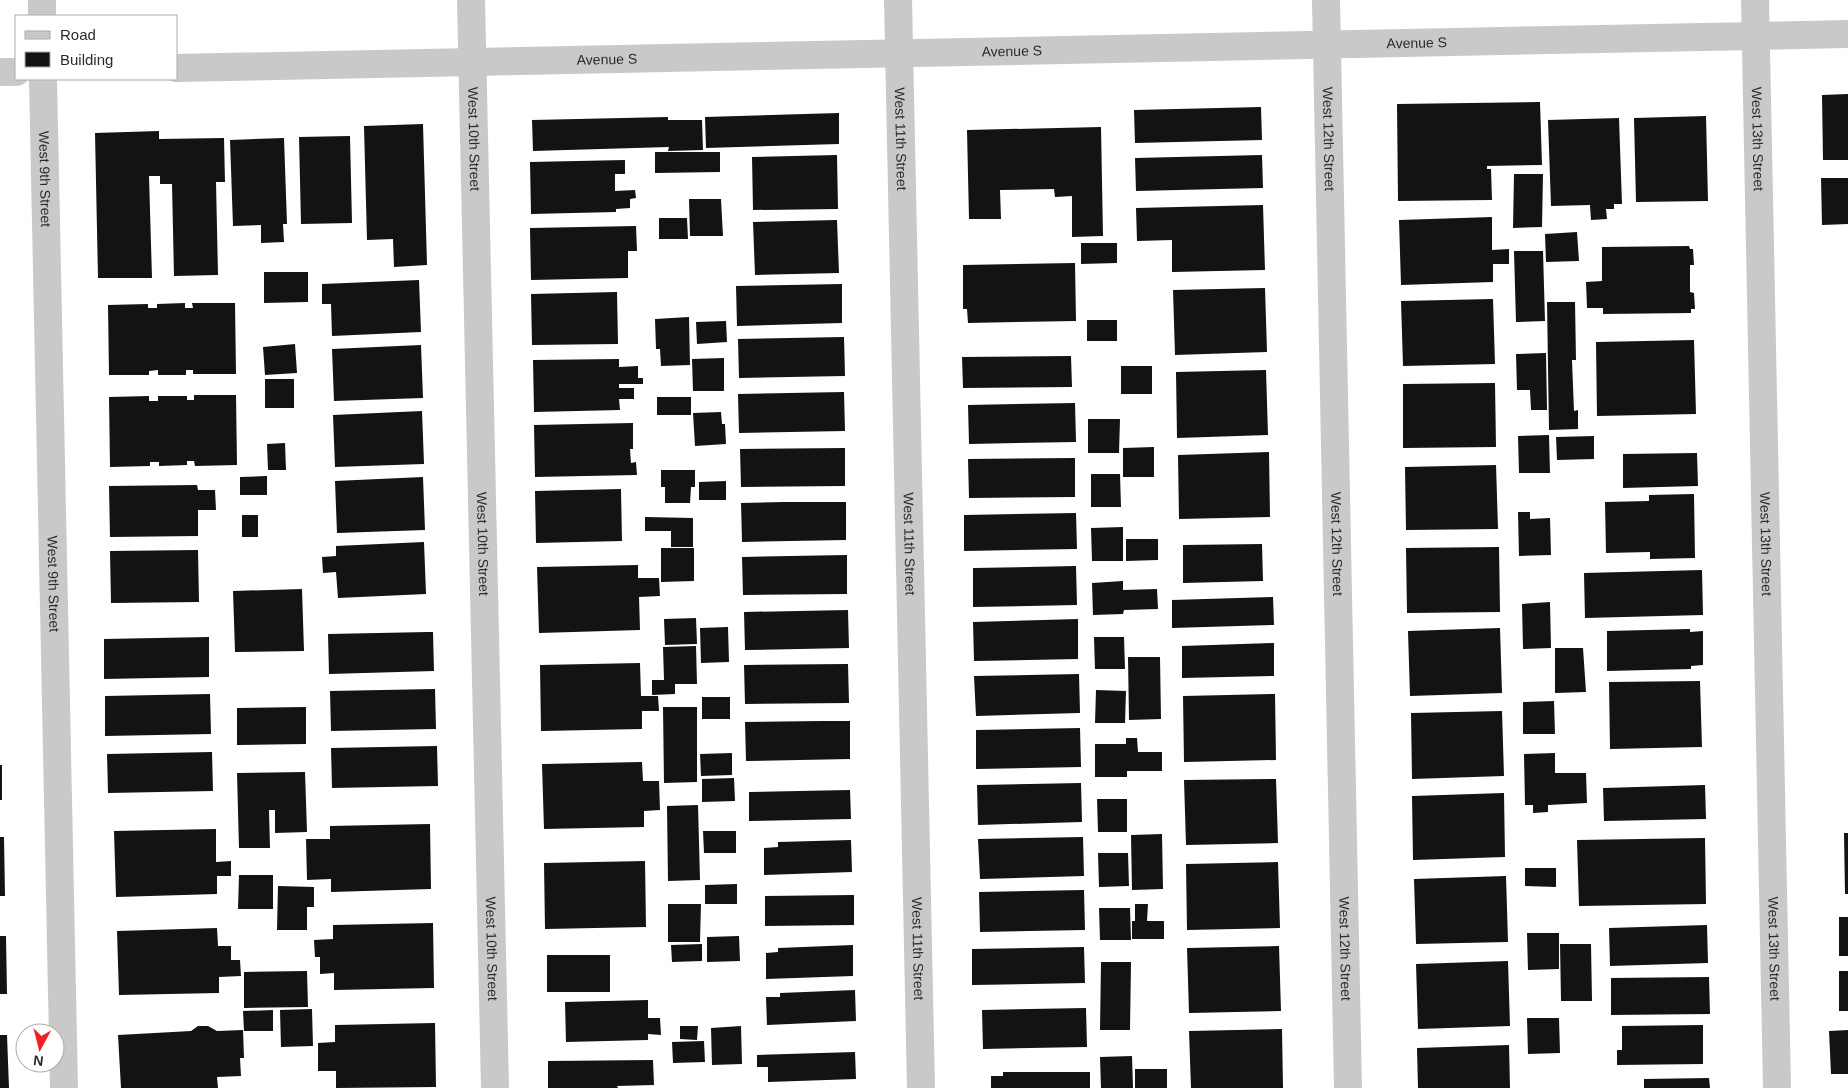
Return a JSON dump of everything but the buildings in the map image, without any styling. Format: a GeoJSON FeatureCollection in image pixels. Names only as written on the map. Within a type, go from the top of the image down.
{"type":"FeatureCollection","features":[{"type":"Feature","properties":{"kind":"street"},"geometry":{"type":"LineString","coordinates":[[42,0],[42,15]]}},
{"type":"Feature","properties":{"kind":"street","name":"West 10th Street"},"geometry":{"type":"LineString","coordinates":[[470,0],[495,1088]]}},
{"type":"Feature","properties":{"kind":"street","name":"West 11th Street"},"geometry":{"type":"LineString","coordinates":[[898,0],[921,1088]]}},
{"type":"Feature","properties":{"kind":"street","name":"West 12th Street"},"geometry":{"type":"LineString","coordinates":[[1326,0],[1348,1088]]}},
{"type":"Feature","properties":{"kind":"street","name":"West 13th Street"},"geometry":{"type":"LineString","coordinates":[[1755,0],[1777,1088]]}},
{"type":"Feature","properties":{"kind":"street","name":"Avenue S"},"geometry":{"type":"LineString","coordinates":[[178,68],[1848,34]]}},
{"type":"Feature","properties":{"kind":"street"},"geometry":{"type":"LineString","coordinates":[[0,72],[15,72]]}},
{"type":"Feature","properties":{"kind":"street","name":"West 9th Street"},"geometry":{"type":"LineString","coordinates":[[43,80],[64,1088]]}}]}
